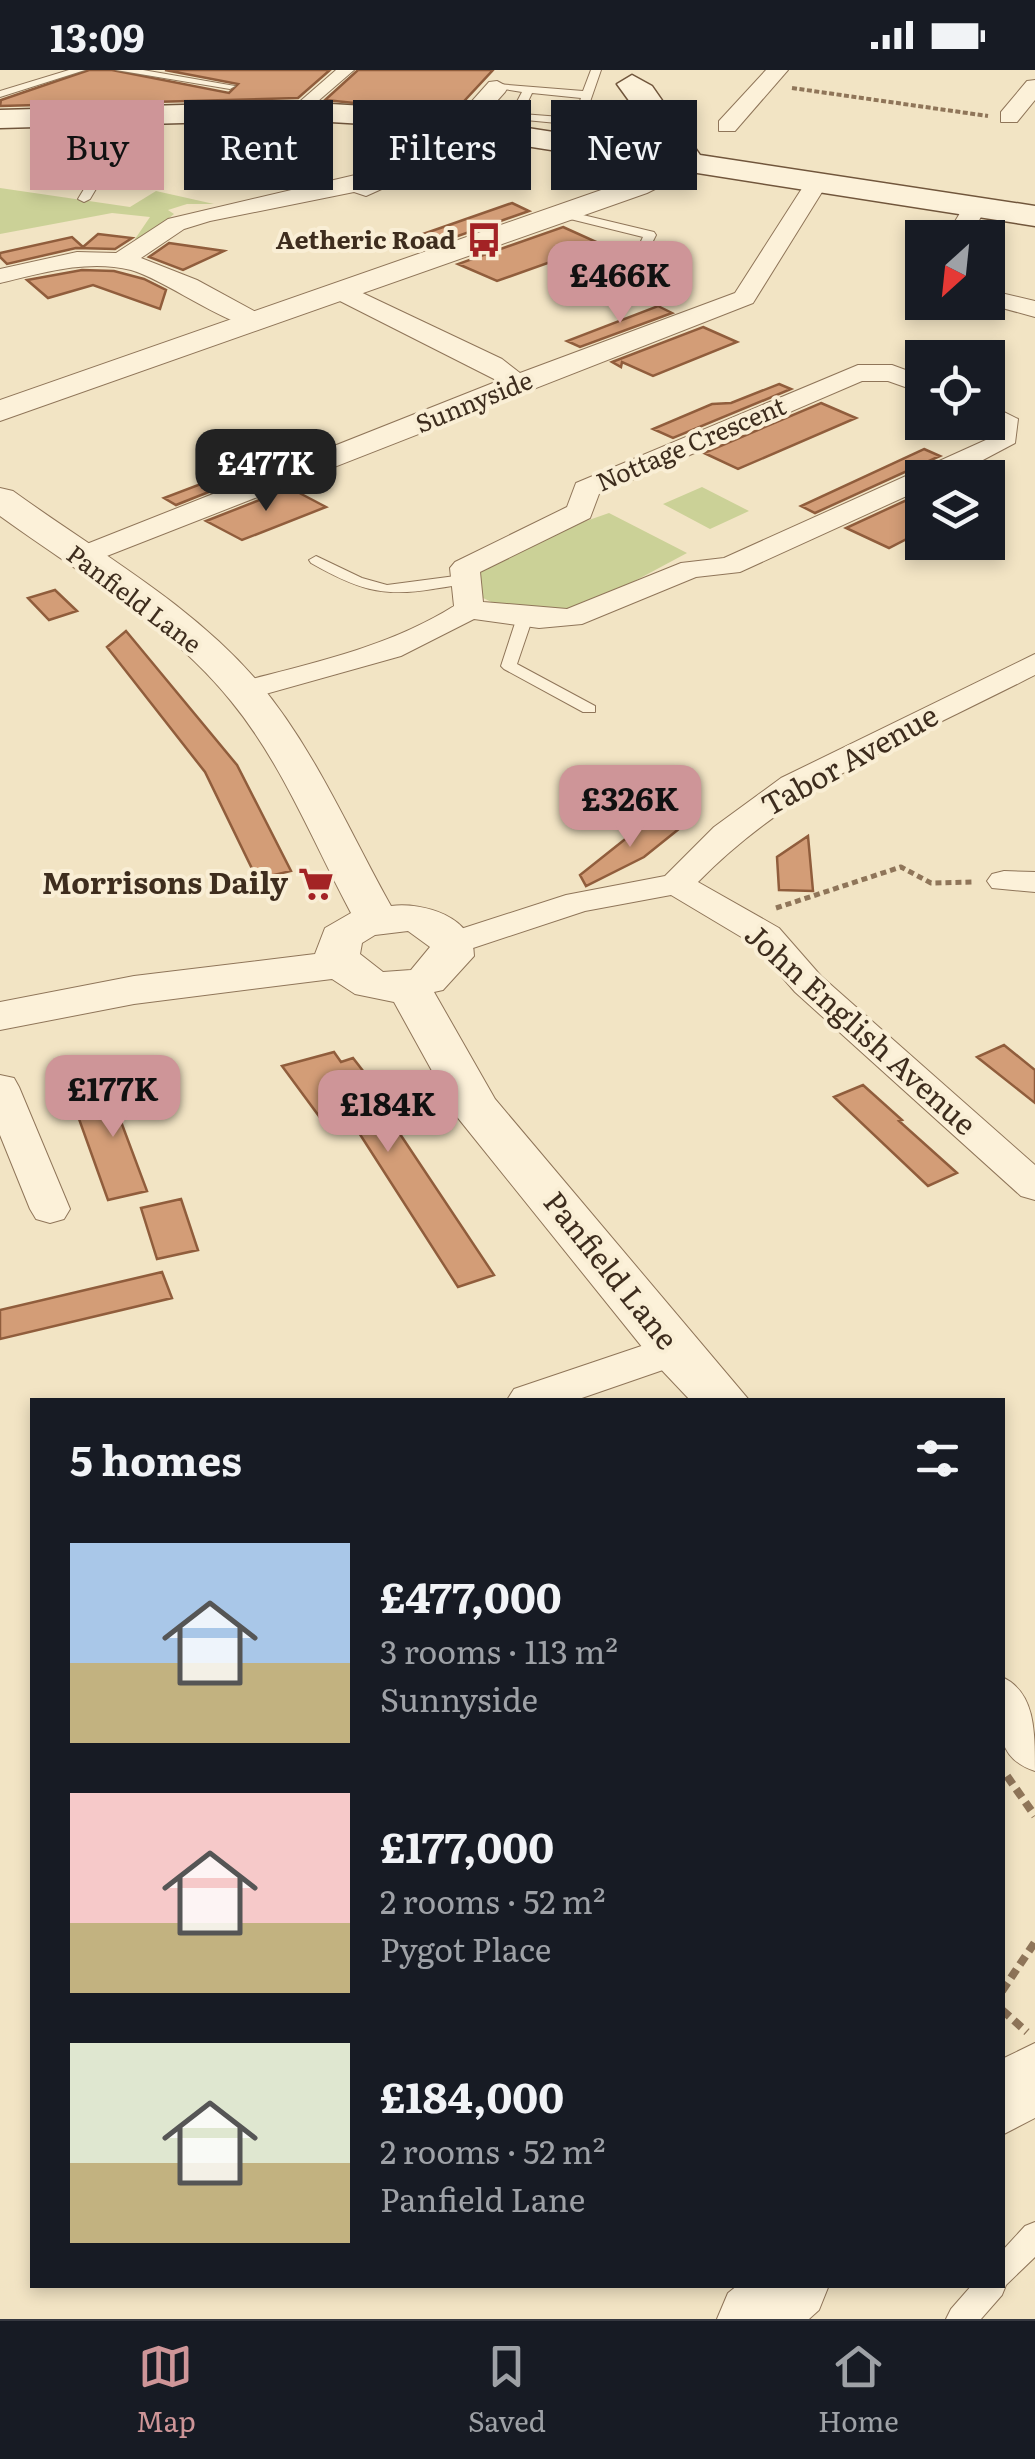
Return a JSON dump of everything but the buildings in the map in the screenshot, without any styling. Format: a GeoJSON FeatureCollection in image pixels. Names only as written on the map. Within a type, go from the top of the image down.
{"type":"FeatureCollection","features":[{"type":"Feature","properties":{"kind":"main road"},"geometry":{"type":"LineString","coordinates":[[633,77],[652,100]]}},
{"type":"Feature","properties":{"kind":"main road"},"geometry":{"type":"LineString","coordinates":[[0,119],[30,119]]}},
{"type":"Feature","properties":{"kind":"main road"},"geometry":{"type":"LineString","coordinates":[[697,156],[816,184],[1035,216]]}},
{"type":"Feature","properties":{"kind":"street"},"geometry":{"type":"LineString","coordinates":[[302,100],[322,93],[346,70]]}},
{"type":"Feature","properties":{"kind":"street"},"geometry":{"type":"LineString","coordinates":[[727,126],[772,77]]}},
{"type":"Feature","properties":{"kind":"street"},"geometry":{"type":"LineString","coordinates":[[1009,117],[1035,86]]}},
{"type":"Feature","properties":{"kind":"street"},"geometry":{"type":"LineString","coordinates":[[486,100],[498,87]]}},
{"type":"Feature","properties":{"kind":"street"},"geometry":{"type":"LineString","coordinates":[[1009,117],[1035,119]]}},
{"type":"Feature","properties":{"kind":"street","name":"Sunnyside"},"geometry":{"type":"LineString","coordinates":[[79,557],[517,383],[744,298],[816,184]]}},
{"type":"Feature","properties":{"kind":"street"},"geometry":{"type":"LineString","coordinates":[[125,258],[176,224],[353,186]]}},
{"type":"Feature","properties":{"kind":"street"},"geometry":{"type":"LineString","coordinates":[[603,198],[612,190]]}},
{"type":"Feature","properties":{"kind":"street"},"geometry":{"type":"LineString","coordinates":[[0,411],[628,190]]}},
{"type":"Feature","properties":{"kind":"street"},"geometry":{"type":"LineString","coordinates":[[967,220],[974,208]]}},
{"type":"Feature","properties":{"kind":"street"},"geometry":{"type":"LineString","coordinates":[[0,276],[46,262],[125,258],[158,269],[256,322]]}},
{"type":"Feature","properties":{"kind":"street"},"geometry":{"type":"LineString","coordinates":[[343,293],[494,365],[517,383]]}},
{"type":"Feature","properties":{"kind":"street"},"geometry":{"type":"LineString","coordinates":[[1005,301],[1035,308]]}},
{"type":"Feature","properties":{"kind":"street","name":"Nottage Crescent"},"geometry":{"type":"LineString","coordinates":[[244,691],[346,664],[453,621],[466,594],[465,568],[474,560],[580,512],[586,489],[858,373],[892,373],[905,378]]}},
{"type":"Feature","properties":{"kind":"street"},"geometry":{"type":"LineString","coordinates":[[962,460],[1001,440]]}},
{"type":"Feature","properties":{"kind":"street"},"geometry":{"type":"LineString","coordinates":[[466,594],[525,617],[571,618],[690,569],[730,566],[905,487]]}},
{"type":"Feature","properties":{"kind":"street","name":"Panfield Lane"},"geometry":{"type":"LineString","coordinates":[[0,499],[182,629],[244,691],[279,740],[376,918]]}},
{"type":"Feature","properties":{"kind":"street","name":"Tabor Avenue"},"geometry":{"type":"LineString","coordinates":[[676,884],[726,834],[793,785],[1035,663]]}},
{"type":"Feature","properties":{"kind":"street"},"geometry":{"type":"LineString","coordinates":[[452,944],[578,902],[676,884]]}},
{"type":"Feature","properties":{"kind":"street","name":"John English Avenue"},"geometry":{"type":"LineString","coordinates":[[676,884],[766,936],[808,984],[1035,1187]]}},
{"type":"Feature","properties":{"kind":"street"},"geometry":{"type":"LineString","coordinates":[[376,918],[410,918],[430,923],[452,944],[452,956],[443,970],[408,986],[364,983],[338,964],[334,952],[341,936],[376,918]]}},
{"type":"Feature","properties":{"kind":"street"},"geometry":{"type":"LineString","coordinates":[[0,1016],[134,990],[338,964]]}},
{"type":"Feature","properties":{"kind":"street","name":"Panfield Lane"},"geometry":{"type":"LineString","coordinates":[[408,986],[475,1107],[674,1350],[720,1398]]}},
{"type":"Feature","properties":{"kind":"street"},"geometry":{"type":"LineString","coordinates":[[0,1087],[50,1209]]}},
{"type":"Feature","properties":{"kind":"street"},"geometry":{"type":"LineString","coordinates":[[535,1398],[674,1350]]}},
{"type":"Feature","properties":{"kind":"street"},"geometry":{"type":"LineString","coordinates":[[1005,2099],[1035,2074]]}},
{"type":"Feature","properties":{"kind":"street"},"geometry":{"type":"LineString","coordinates":[[754,2319],[790,2288]]}},
{"type":"Feature","properties":{"kind":"lane"},"geometry":{"type":"LineString","coordinates":[[0,94],[80,70]]}},
{"type":"Feature","properties":{"kind":"lane"},"geometry":{"type":"LineString","coordinates":[[121,70],[230,86]]}},
{"type":"Feature","properties":{"kind":"lane"},"geometry":{"type":"LineString","coordinates":[[529,90],[516,115],[565,123],[582,120],[596,70]]}},
{"type":"Feature","properties":{"kind":"lane"},"geometry":{"type":"LineString","coordinates":[[0,86],[14,87]]}},
{"type":"Feature","properties":{"kind":"lane"},"geometry":{"type":"LineString","coordinates":[[498,87],[587,95]]}},
{"type":"Feature","properties":{"kind":"lane"},"geometry":{"type":"LineString","coordinates":[[84,200],[90,190]]}},
{"type":"Feature","properties":{"kind":"lane"},"geometry":{"type":"LineString","coordinates":[[562,214],[644,232],[650,240],[638,260]]}},
{"type":"Feature","properties":{"kind":"lane"},"geometry":{"type":"LineString","coordinates":[[316,560],[368,588],[466,594]]}},
{"type":"Feature","properties":{"kind":"lane"},"geometry":{"type":"LineString","coordinates":[[525,617],[510,666],[589,709]]}},
{"type":"Feature","properties":{"kind":"lane"},"geometry":{"type":"LineString","coordinates":[[1005,2270],[1035,2236]]}},
{"type":"Feature","properties":{"kind":"lane"},"geometry":{"type":"LineString","coordinates":[[962,2319],[989,2288]]}},
{"type":"Feature","properties":{"kind":"path"},"geometry":{"type":"LineString","coordinates":[[772,77],[968,115],[1009,117]]}},
{"type":"Feature","properties":{"kind":"path"},"geometry":{"type":"LineString","coordinates":[[731,916],[785,906],[901,867],[931,883],[1019,881]]}},
{"type":"Feature","properties":{"kind":"path"},"geometry":{"type":"LineString","coordinates":[[1022,1740],[1035,1816]]}},
{"type":"Feature","properties":{"kind":"path"},"geometry":{"type":"LineString","coordinates":[[1005,1987],[1035,1942]]}},
{"type":"Feature","properties":{"kind":"path"},"geometry":{"type":"LineString","coordinates":[[1005,2013],[1035,2040]]}},
{"type":"Feature","properties":{"kind":"green space"},"geometry":{"type":"Polygon","coordinates":[[[0,188],[130,207],[156,191],[214,204],[187,204],[168,210],[174,214],[142,240],[135,239],[150,217],[112,213],[0,234],[0,188]]]}},
{"type":"Feature","properties":{"kind":"green space"},"geometry":{"type":"Polygon","coordinates":[[[702,487],[749,511],[710,529],[663,504],[702,487]]]}},
{"type":"Feature","properties":{"kind":"green space"},"geometry":{"type":"Polygon","coordinates":[[[609,513],[687,553],[573,614],[504,608],[481,597],[474,560],[609,513]]]}},
{"type":"Feature","properties":{"kind":"place","name":"Aetheric Road"},"geometry":{"type":"Point","coordinates":[484,240]}},
{"type":"Feature","properties":{"kind":"place","name":"Morrisons Daily"},"geometry":{"type":"Point","coordinates":[316,884]}}]}
